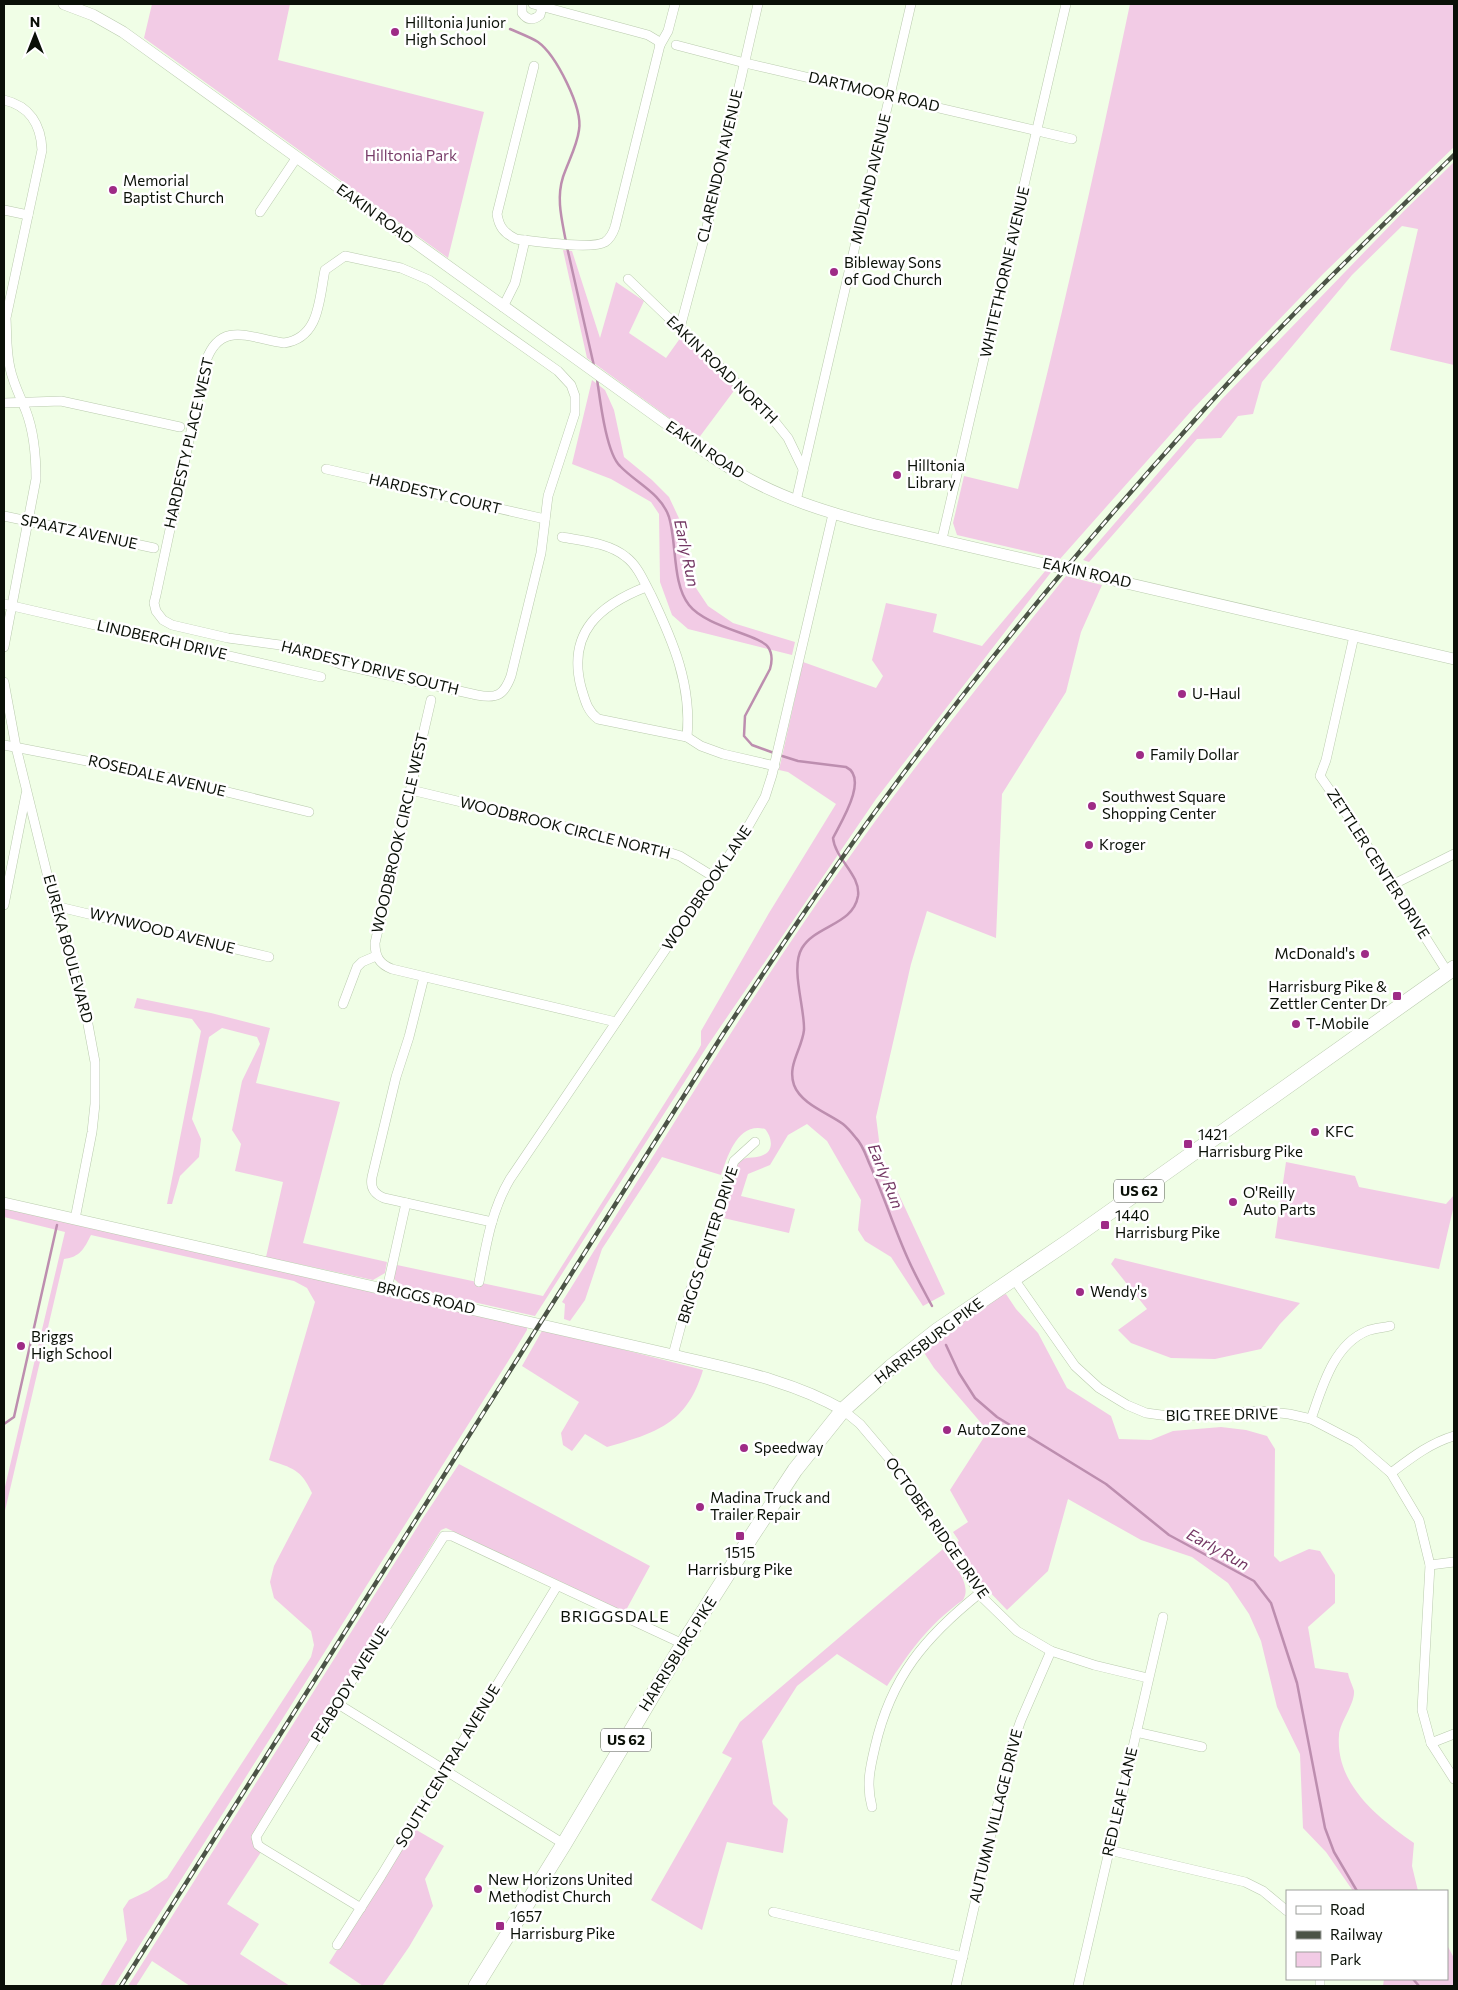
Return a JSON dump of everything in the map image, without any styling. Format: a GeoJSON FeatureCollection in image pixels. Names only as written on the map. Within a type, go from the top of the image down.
{"type":"FeatureCollection","features":[{"type":"Feature","properties":{"kind":"main road","name":"HARRISBURG PIKE"},"geometry":{"type":"LineString","coordinates":[[476,1986],[564,1844],[683,1644],[795,1470],[843,1410],[919,1344],[1451,971]]}},
{"type":"Feature","properties":{"kind":"street","name":"EAKIN ROAD"},"geometry":{"type":"LineString","coordinates":[[66,4],[93,15],[123,32],[594,373],[722,463],[761,485],[796,501],[833,514],[1454,658]]}},
{"type":"Feature","properties":{"kind":"street"},"geometry":{"type":"LineString","coordinates":[[522,4],[522,13],[528,19],[533,19],[540,15],[542,7]]}},
{"type":"Feature","properties":{"kind":"street"},"geometry":{"type":"LineString","coordinates":[[533,4],[648,35],[658,41],[660,45]]}},
{"type":"Feature","properties":{"kind":"street"},"geometry":{"type":"LineString","coordinates":[[534,66],[497,214],[499,225],[506,234],[525,240],[586,245],[603,243],[612,237],[616,226],[660,45],[668,31],[675,4]]}},
{"type":"Feature","properties":{"kind":"street","name":"CLARENDON AVENUE"},"geometry":{"type":"LineString","coordinates":[[680,328],[706,231],[758,4]]}},
{"type":"Feature","properties":{"kind":"street","name":"MIDLAND AVENUE"},"geometry":{"type":"LineString","coordinates":[[796,501],[911,4]]}},
{"type":"Feature","properties":{"kind":"street","name":"WHITETHORNE AVENUE"},"geometry":{"type":"LineString","coordinates":[[942,539],[1066,4]]}},
{"type":"Feature","properties":{"kind":"street","name":"DARTMOOR ROAD"},"geometry":{"type":"LineString","coordinates":[[676,45],[1037,130],[1072,140]]}},
{"type":"Feature","properties":{"kind":"street"},"geometry":{"type":"LineString","coordinates":[[4,100],[21,106],[29,113],[40,130],[42,150],[5,318],[6,345],[10,367],[26,412],[36,460],[36,478],[29,521],[7,605],[4,647]]}},
{"type":"Feature","properties":{"kind":"street"},"geometry":{"type":"LineString","coordinates":[[260,212],[297,157]]}},
{"type":"Feature","properties":{"kind":"street"},"geometry":{"type":"LineString","coordinates":[[4,210],[28,215]]}},
{"type":"Feature","properties":{"kind":"street"},"geometry":{"type":"LineString","coordinates":[[503,307],[515,283],[525,240]]}},
{"type":"Feature","properties":{"kind":"street","name":"HARDESTY PLACE WEST"},"geometry":{"type":"LineString","coordinates":[[156,612],[154,603],[204,370],[211,348],[221,338],[238,334],[284,343],[292,342],[305,335],[313,323],[325,270],[345,256],[402,268],[429,280],[558,371],[571,386],[575,396],[575,413],[548,496],[545,519]]}},
{"type":"Feature","properties":{"kind":"street","name":"EAKIN ROAD NORTH"},"geometry":{"type":"LineString","coordinates":[[628,279],[768,412],[788,438],[803,469]]}},
{"type":"Feature","properties":{"kind":"street"},"geometry":{"type":"LineString","coordinates":[[4,403],[44,401],[77,404],[180,427]]}},
{"type":"Feature","properties":{"kind":"street","name":"HARDESTY COURT"},"geometry":{"type":"LineString","coordinates":[[326,469],[545,519]]}},
{"type":"Feature","properties":{"kind":"street","name":"WOODBROOK LANE"},"geometry":{"type":"LineString","coordinates":[[479,1282],[492,1222],[501,1194],[756,815],[766,797],[833,514]]}},
{"type":"Feature","properties":{"kind":"street","name":"SPAATZ AVENUE"},"geometry":{"type":"LineString","coordinates":[[4,516],[154,548]]}},
{"type":"Feature","properties":{"kind":"street","name":"HARDESTY DRIVE SOUTH"},"geometry":{"type":"LineString","coordinates":[[156,612],[163,620],[180,627],[228,638],[295,647],[343,665],[488,697],[499,694],[507,688],[511,676],[541,554],[545,519]]}},
{"type":"Feature","properties":{"kind":"street"},"geometry":{"type":"LineString","coordinates":[[562,537],[598,544],[617,551],[633,563],[667,628],[680,662],[686,689],[687,737]]}},
{"type":"Feature","properties":{"kind":"street"},"geometry":{"type":"LineString","coordinates":[[646,587],[625,595],[606,606],[591,623],[581,642],[578,660],[581,685],[588,710],[598,719],[687,737],[701,746],[723,754],[776,758]]}},
{"type":"Feature","properties":{"kind":"street","name":"LINDBERGH DRIVE"},"geometry":{"type":"LineString","coordinates":[[7,605],[320,677]]}},
{"type":"Feature","properties":{"kind":"street","name":"ZETTLER CENTER DRIVE"},"geometry":{"type":"LineString","coordinates":[[1354,636],[1326,760],[1320,776],[1451,971]]}},
{"type":"Feature","properties":{"kind":"street","name":"EUREKA BOULEVARD"},"geometry":{"type":"LineString","coordinates":[[4,682],[16,747],[55,906],[87,1019],[95,1062],[93,1122],[75,1219]]}},
{"type":"Feature","properties":{"kind":"street","name":"WOODBROOK CIRCLE WEST"},"geometry":{"type":"LineString","coordinates":[[376,956],[375,942],[431,700]]}},
{"type":"Feature","properties":{"kind":"street","name":"ROSEDALE AVENUE"},"geometry":{"type":"LineString","coordinates":[[4,745],[115,766],[309,812]]}},
{"type":"Feature","properties":{"kind":"street","name":"WOODBROOK CIRCLE NORTH"},"geometry":{"type":"LineString","coordinates":[[411,790],[662,850],[680,856],[714,877]]}},
{"type":"Feature","properties":{"kind":"street"},"geometry":{"type":"LineString","coordinates":[[4,899],[27,792]]}},
{"type":"Feature","properties":{"kind":"street"},"geometry":{"type":"LineString","coordinates":[[1392,885],[1454,854]]}},
{"type":"Feature","properties":{"kind":"street","name":"WYNWOOD AVENUE"},"geometry":{"type":"LineString","coordinates":[[55,906],[269,957]]}},
{"type":"Feature","properties":{"kind":"street"},"geometry":{"type":"LineString","coordinates":[[343,1004],[357,968],[362,962],[376,956],[382,964],[392,969],[616,1022]]}},
{"type":"Feature","properties":{"kind":"street"},"geometry":{"type":"LineString","coordinates":[[424,977],[410,1037],[396,1077],[371,1184],[373,1190],[378,1195],[492,1222]]}},
{"type":"Feature","properties":{"kind":"street","name":"BRIGGS CENTER DRIVE"},"geometry":{"type":"LineString","coordinates":[[674,1355],[690,1291],[707,1256],[724,1189],[734,1161],[755,1142]]}},
{"type":"Feature","properties":{"kind":"street","name":"BRIGGS ROAD"},"geometry":{"type":"LineString","coordinates":[[4,1203],[674,1355],[777,1382],[822,1398],[843,1410]]}},
{"type":"Feature","properties":{"kind":"street"},"geometry":{"type":"LineString","coordinates":[[387,1289],[406,1203]]}},
{"type":"Feature","properties":{"kind":"street","name":"BIG TREE DRIVE"},"geometry":{"type":"LineString","coordinates":[[1014,1278],[1075,1366],[1098,1388],[1127,1405],[1146,1412],[1176,1417],[1260,1411],[1289,1414],[1311,1419],[1355,1442],[1391,1473],[1419,1520],[1430,1565],[1422,1710],[1432,1743],[1454,1779]]}},
{"type":"Feature","properties":{"kind":"street"},"geometry":{"type":"LineString","coordinates":[[1311,1419],[1327,1375],[1335,1360],[1356,1338],[1367,1331],[1390,1326]]}},
{"type":"Feature","properties":{"kind":"street","name":"OCTOBER RIDGE DRIVE"},"geometry":{"type":"LineString","coordinates":[[843,1410],[860,1424],[893,1463],[980,1593],[1017,1630],[1051,1651],[1094,1665],[1148,1678]]}},
{"type":"Feature","properties":{"kind":"street"},"geometry":{"type":"LineString","coordinates":[[1391,1473],[1416,1453],[1454,1436]]}},
{"type":"Feature","properties":{"kind":"street","name":"PEABODY AVENUE"},"geometry":{"type":"LineString","coordinates":[[361,1908],[262,1848],[256,1841],[257,1834],[441,1538],[448,1534],[556,1586]]}},
{"type":"Feature","properties":{"kind":"street"},"geometry":{"type":"LineString","coordinates":[[1430,1565],[1454,1562]]}},
{"type":"Feature","properties":{"kind":"street"},"geometry":{"type":"LineString","coordinates":[[556,1586],[683,1644]]}},
{"type":"Feature","properties":{"kind":"street","name":"SOUTH CENTRAL AVENUE"},"geometry":{"type":"LineString","coordinates":[[337,1945],[556,1586]]}},
{"type":"Feature","properties":{"kind":"street"},"geometry":{"type":"LineString","coordinates":[[872,1807],[868,1794],[869,1772],[887,1705],[910,1663],[938,1629],[980,1593]]}},
{"type":"Feature","properties":{"kind":"street","name":"RED LEAF LANE"},"geometry":{"type":"LineString","coordinates":[[1078,1986],[1163,1618]]}},
{"type":"Feature","properties":{"kind":"street","name":"AUTUMN VILLAGE DRIVE"},"geometry":{"type":"LineString","coordinates":[[956,1986],[1010,1751],[1020,1720],[1051,1651]]}},
{"type":"Feature","properties":{"kind":"street"},"geometry":{"type":"LineString","coordinates":[[338,1704],[564,1844]]}},
{"type":"Feature","properties":{"kind":"street"},"geometry":{"type":"LineString","coordinates":[[1136,1732],[1202,1747]]}},
{"type":"Feature","properties":{"kind":"street"},"geometry":{"type":"LineString","coordinates":[[1432,1743],[1454,1734]]}},
{"type":"Feature","properties":{"kind":"street"},"geometry":{"type":"LineString","coordinates":[[1109,1850],[1245,1882],[1263,1891],[1286,1910]]}},
{"type":"Feature","properties":{"kind":"street"},"geometry":{"type":"LineString","coordinates":[[773,1912],[963,1956]]}},
{"type":"Feature","properties":{"kind":"green space","name":"Hilltonia Park"},"geometry":{"type":"Polygon","coordinates":[[[152,4],[290,4],[278,60],[484,112],[448,258],[144,38],[152,4]]]}},
{"type":"Feature","properties":{"kind":"green space"},"geometry":{"type":"Polygon","coordinates":[[[1130,4],[1454,4],[1454,147],[1323,274],[1193,409],[1060,559],[957,535],[953,523],[964,476],[1018,489],[1077,247],[1130,4]]]}},
{"type":"Feature","properties":{"kind":"green space"},"geometry":{"type":"Polygon","coordinates":[[[1454,162],[1454,365],[1390,350],[1418,229],[1402,226],[1352,275],[1262,382],[1253,414],[1238,416],[1221,438],[1197,439],[1089,562],[1083,560],[1222,399],[1454,162]]]}},
{"type":"Feature","properties":{"kind":"green space"},"geometry":{"type":"Polygon","coordinates":[[[563,250],[572,251],[600,338],[616,282],[644,301],[629,333],[666,358],[681,337],[736,388],[698,439],[587,358],[563,250]]]}},
{"type":"Feature","properties":{"kind":"green space"},"geometry":{"type":"Polygon","coordinates":[[[592,380],[605,390],[614,410],[624,457],[669,497],[684,529],[696,588],[708,606],[733,623],[795,642],[792,655],[688,629],[672,615],[660,582],[659,514],[651,502],[611,479],[572,464],[592,380]]]}},
{"type":"Feature","properties":{"kind":"green space"},"geometry":{"type":"Polygon","coordinates":[[[1046,570],[1052,571],[876,799],[708,1045],[535,1316],[402,1286],[393,1278],[397,1265],[543,1296],[697,1052],[701,1045],[701,1031],[769,913],[836,804],[788,772],[779,770],[803,662],[876,688],[883,676],[872,660],[886,603],[937,614],[933,632],[982,646],[1046,570]]]}},
{"type":"Feature","properties":{"kind":"green space"},"geometry":{"type":"Polygon","coordinates":[[[1066,576],[1102,585],[1081,632],[1066,692],[1002,794],[996,938],[927,911],[911,964],[876,1117],[881,1156],[945,1294],[923,1306],[891,1257],[865,1241],[858,1230],[861,1200],[827,1141],[807,1124],[788,1135],[770,1165],[748,1174],[741,1196],[795,1209],[789,1233],[723,1218],[731,1182],[739,1163],[744,1159],[758,1157],[769,1151],[771,1140],[765,1129],[756,1128],[748,1130],[741,1135],[727,1158],[721,1175],[662,1157],[602,1249],[585,1300],[570,1321],[564,1319],[565,1304],[562,1302],[696,1087],[800,928],[863,838],[920,762],[1066,576]]]}},
{"type":"Feature","properties":{"kind":"green space"},"geometry":{"type":"Polygon","coordinates":[[[137,998],[211,1013],[270,1028],[256,1083],[340,1102],[303,1243],[387,1262],[385,1273],[373,1280],[266,1257],[283,1182],[235,1171],[241,1144],[232,1130],[242,1081],[260,1044],[257,1037],[222,1028],[209,1037],[192,1119],[201,1139],[199,1157],[180,1176],[172,1204],[167,1204],[201,1031],[192,1019],[134,1008],[137,998]]]}},
{"type":"Feature","properties":{"kind":"green space"},"geometry":{"type":"Polygon","coordinates":[[[1286,1162],[1355,1176],[1359,1187],[1446,1204],[1454,1195],[1454,1205],[1439,1269],[1275,1238],[1286,1162]]]}},
{"type":"Feature","properties":{"kind":"green space"},"geometry":{"type":"Polygon","coordinates":[[[4,1207],[527,1326],[527,1330],[512,1355],[114,1986],[100,1986],[127,1940],[123,1909],[129,1900],[148,1891],[167,1878],[311,1657],[314,1645],[311,1631],[274,1598],[270,1582],[274,1566],[312,1493],[304,1479],[295,1470],[269,1460],[315,1302],[307,1288],[294,1281],[91,1235],[81,1252],[64,1259],[4,1515],[4,1491],[65,1232],[4,1217],[4,1207]]]}},
{"type":"Feature","properties":{"kind":"green space"},"geometry":{"type":"Polygon","coordinates":[[[1115,1258],[1300,1303],[1280,1324],[1261,1349],[1215,1359],[1171,1358],[1131,1343],[1118,1330],[1147,1309],[1111,1264],[1115,1258]]]}},
{"type":"Feature","properties":{"kind":"green space"},"geometry":{"type":"Polygon","coordinates":[[[1006,1294],[1016,1309],[1038,1333],[1067,1388],[1111,1416],[1119,1439],[1151,1440],[1173,1431],[1221,1427],[1246,1430],[1267,1436],[1275,1449],[1274,1556],[1280,1562],[1309,1549],[1320,1551],[1335,1575],[1335,1603],[1308,1627],[1315,1668],[1348,1673],[1354,1691],[1352,1702],[1339,1735],[1340,1753],[1344,1769],[1351,1784],[1373,1811],[1414,1843],[1412,1866],[1418,1890],[1352,1890],[1326,1852],[1303,1828],[1300,1754],[1277,1707],[1261,1641],[1249,1614],[1228,1583],[1192,1557],[1141,1540],[1068,1499],[1048,1571],[1007,1610],[983,1585],[955,1543],[959,1541],[953,1532],[968,1522],[950,1490],[988,1431],[934,1368],[923,1351],[1000,1296],[1006,1294]]]}},
{"type":"Feature","properties":{"kind":"green space"},"geometry":{"type":"Polygon","coordinates":[[[543,1329],[703,1370],[688,1403],[667,1424],[640,1437],[607,1447],[585,1434],[572,1451],[563,1445],[561,1433],[579,1402],[522,1366],[543,1329]]]}},
{"type":"Feature","properties":{"kind":"green space"},"geometry":{"type":"Polygon","coordinates":[[[459,1464],[650,1566],[625,1612],[446,1528],[441,1530],[256,1828],[261,1852],[227,1904],[259,1924],[240,1954],[290,1986],[190,1986],[152,1961],[136,1986],[128,1986],[423,1518],[459,1464]]]}},
{"type":"Feature","properties":{"kind":"green space"},"geometry":{"type":"Polygon","coordinates":[[[943,1549],[963,1581],[965,1594],[963,1600],[929,1629],[887,1686],[837,1654],[797,1686],[762,1741],[773,1804],[788,1819],[783,1853],[727,1842],[702,1930],[651,1900],[732,1758],[722,1753],[740,1722],[943,1549]]]}},
{"type":"Feature","properties":{"kind":"green space"},"geometry":{"type":"Polygon","coordinates":[[[413,1828],[444,1846],[425,1879],[433,1906],[409,1947],[382,1986],[363,1986],[329,1963],[413,1828]]]}},
{"type":"Feature","properties":{"kind":"green space"},"geometry":{"type":"Polygon","coordinates":[[[1448,1947],[1454,1958],[1454,1986],[1383,1986],[1384,1980],[1448,1980],[1448,1947]]]}},
{"type":"Feature","properties":{"kind":"waterway","name":"Early Run"},"geometry":{"type":"LineString","coordinates":[[510,29],[538,42],[553,58],[567,83],[577,109],[579,120],[578,136],[563,177],[560,193],[560,209],[566,242]]}},
{"type":"Feature","properties":{"kind":"waterway","name":"Early Run"},"geometry":{"type":"LineString","coordinates":[[567,247],[594,366]]}},
{"type":"Feature","properties":{"kind":"waterway","name":"Early Run"},"geometry":{"type":"LineString","coordinates":[[597,379],[604,425],[615,459],[626,472],[660,501],[669,517],[677,575],[689,605],[707,619],[755,638],[768,647],[771,652],[770,669],[745,716],[744,736],[752,745],[774,753]]}},
{"type":"Feature","properties":{"kind":"waterway","name":"Early Run"},"geometry":{"type":"LineString","coordinates":[[779,755],[798,761],[846,767],[852,773],[855,780],[851,801],[833,838],[838,853],[856,881],[858,896],[855,906],[849,913],[808,940],[799,956],[797,966],[804,1030],[792,1071],[792,1078],[802,1098],[843,1124],[861,1144],[908,1259],[932,1306]]}},
{"type":"Feature","properties":{"kind":"waterway"},"geometry":{"type":"LineString","coordinates":[[4,1424],[14,1417],[57,1225]]}},
{"type":"Feature","properties":{"kind":"waterway","name":"Early Run"},"geometry":{"type":"LineString","coordinates":[[946,1345],[959,1373],[975,1398],[997,1417],[1106,1484],[1169,1535],[1254,1581],[1271,1603],[1297,1683],[1325,1828],[1334,1852],[1356,1890]]}},
{"type":"Feature","properties":{"kind":"waterway","name":"Early Run"},"geometry":{"type":"LineString","coordinates":[[1414,1980],[1419,1986]]}},
{"type":"Feature","properties":{"kind":"railway"},"geometry":{"type":"LineString","coordinates":[[121,1986],[723,1034],[803,914],[865,826],[996,653],[1152,468],[1223,388],[1288,320],[1454,155]]}},
{"type":"Feature","properties":{"kind":"place","name":"Hilltonia Junior High School"},"geometry":{"type":"Point","coordinates":[395,32]}},
{"type":"Feature","properties":{"kind":"place","name":"Memorial Baptist Church"},"geometry":{"type":"Point","coordinates":[113,190]}},
{"type":"Feature","properties":{"kind":"place","name":"Bibleway Sons of God Church"},"geometry":{"type":"Point","coordinates":[834,272]}},
{"type":"Feature","properties":{"kind":"place","name":"Hilltonia Library"},"geometry":{"type":"Point","coordinates":[897,475]}},
{"type":"Feature","properties":{"kind":"place","name":"U-Haul"},"geometry":{"type":"Point","coordinates":[1182,694]}},
{"type":"Feature","properties":{"kind":"place","name":"Family Dollar"},"geometry":{"type":"Point","coordinates":[1140,755]}},
{"type":"Feature","properties":{"kind":"place","name":"Southwest Square Shopping Center"},"geometry":{"type":"Point","coordinates":[1092,806]}},
{"type":"Feature","properties":{"kind":"place","name":"Kroger"},"geometry":{"type":"Point","coordinates":[1089,845]}},
{"type":"Feature","properties":{"kind":"place","name":"McDonald's"},"geometry":{"type":"Point","coordinates":[1365,954]}},
{"type":"Feature","properties":{"kind":"place","name":"Harrisburg Pike & Zettler Center Dr"},"geometry":{"type":"Point","coordinates":[1397,996]}},
{"type":"Feature","properties":{"kind":"place","name":"T-Mobile"},"geometry":{"type":"Point","coordinates":[1296,1024]}},
{"type":"Feature","properties":{"kind":"place","name":"KFC"},"geometry":{"type":"Point","coordinates":[1315,1132]}},
{"type":"Feature","properties":{"kind":"place","name":"1421 Harrisburg Pike"},"geometry":{"type":"Point","coordinates":[1188,1144]}},
{"type":"Feature","properties":{"kind":"place","name":"O'Reilly Auto Parts"},"geometry":{"type":"Point","coordinates":[1233,1202]}},
{"type":"Feature","properties":{"kind":"place","name":"1440 Harrisburg Pike"},"geometry":{"type":"Point","coordinates":[1105,1225]}},
{"type":"Feature","properties":{"kind":"place","name":"Wendy's"},"geometry":{"type":"Point","coordinates":[1080,1292]}},
{"type":"Feature","properties":{"kind":"place","name":"Briggs High School"},"geometry":{"type":"Point","coordinates":[21,1346]}},
{"type":"Feature","properties":{"kind":"place","name":"AutoZone"},"geometry":{"type":"Point","coordinates":[947,1430]}},
{"type":"Feature","properties":{"kind":"place","name":"Speedway"},"geometry":{"type":"Point","coordinates":[744,1448]}},
{"type":"Feature","properties":{"kind":"place","name":"Madina Truck and Trailer Repair"},"geometry":{"type":"Point","coordinates":[700,1507]}},
{"type":"Feature","properties":{"kind":"place","name":"1515 Harrisburg Pike"},"geometry":{"type":"Point","coordinates":[740,1536]}},
{"type":"Feature","properties":{"kind":"place","name":"New Horizons United Methodist Church"},"geometry":{"type":"Point","coordinates":[478,1889]}},
{"type":"Feature","properties":{"kind":"place","name":"1657 Harrisburg Pike"},"geometry":{"type":"Point","coordinates":[500,1926]}},
{"type":"Feature","properties":{"kind":"district","name":"BRIGGSDALE"},"geometry":{"type":"Point","coordinates":[615,1616]}}]}
